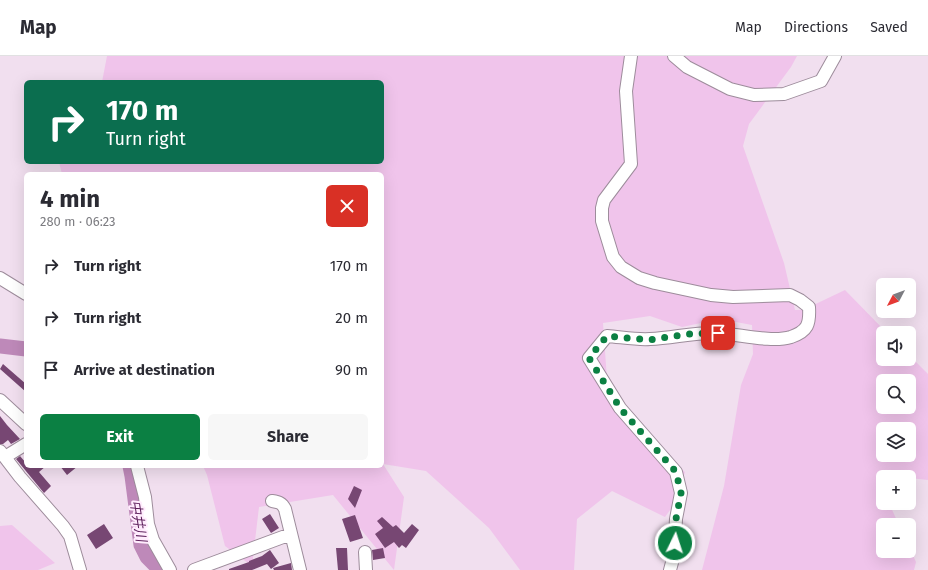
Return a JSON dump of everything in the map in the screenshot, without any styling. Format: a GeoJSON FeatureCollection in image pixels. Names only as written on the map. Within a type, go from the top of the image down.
{"type":"FeatureCollection","features":[{"type":"Feature","properties":{"kind":"street"},"geometry":{"type":"LineString","coordinates":[[631,56],[626,92],[631,164],[604,200],[602,208],[602,220],[613,257],[621,267],[639,278],[655,283],[711,295],[733,297],[790,295],[810,307],[808,327],[802,332],[790,337],[777,339],[718,333],[688,334],[649,340],[607,336],[589,358],[620,408],[676,472],[681,493],[676,519],[674,555],[670,570]]}},
{"type":"Feature","properties":{"kind":"street"},"geometry":{"type":"LineString","coordinates":[[674,56],[687,67],[730,89],[754,95],[784,94],[821,82],[835,56]]}},
{"type":"Feature","properties":{"kind":"street"},"geometry":{"type":"LineString","coordinates":[[0,278],[24,293]]}},
{"type":"Feature","properties":{"kind":"street"},"geometry":{"type":"LineString","coordinates":[[0,400],[24,422]]}},
{"type":"Feature","properties":{"kind":"street"},"geometry":{"type":"LineString","coordinates":[[24,445],[2,454],[70,536],[80,570]]}},
{"type":"Feature","properties":{"kind":"street"},"geometry":{"type":"LineString","coordinates":[[138,468],[145,497],[148,524],[153,540],[170,570]]}},
{"type":"Feature","properties":{"kind":"street"},"geometry":{"type":"LineString","coordinates":[[272,501],[282,504],[300,570]]}},
{"type":"Feature","properties":{"kind":"street"},"geometry":{"type":"LineString","coordinates":[[194,570],[291,534]]}},
{"type":"Feature","properties":{"kind":"street"},"geometry":{"type":"LineString","coordinates":[[365,552],[366,570]]}},
{"type":"Feature","properties":{"kind":"shaded area"},"geometry":{"type":"Polygon","coordinates":[[[107,56],[797,56],[791,67],[749,124],[743,146],[784,263],[795,310],[803,310],[845,290],[880,326],[876,326],[876,366],[916,366],[916,362],[928,374],[928,480],[916,479],[916,470],[876,470],[876,510],[892,510],[896,518],[876,518],[876,558],[914,558],[916,562],[914,570],[702,570],[724,486],[741,385],[753,354],[752,325],[720,319],[682,327],[650,316],[603,323],[607,379],[640,434],[685,472],[673,506],[665,517],[612,491],[577,519],[574,570],[520,570],[489,528],[426,471],[384,464],[384,172],[62,172],[60,164],[384,164],[384,80],[102,80],[107,56]]]}},
{"type":"Feature","properties":{"kind":"shaded area"},"geometry":{"type":"Polygon","coordinates":[[[384,466],[404,497],[394,570],[333,495],[259,507],[252,566],[225,546],[204,468],[384,468],[384,466]]]}},
{"type":"Feature","properties":{"kind":"shaded area"},"geometry":{"type":"Polygon","coordinates":[[[12,525],[55,563],[38,570],[0,570],[0,526],[12,525]]]}},
{"type":"Feature","properties":{"kind":"building"},"geometry":{"type":"Polygon","coordinates":[[[3,364],[24,382],[24,390],[0,369],[3,364]]]}},
{"type":"Feature","properties":{"kind":"building"},"geometry":{"type":"Polygon","coordinates":[[[0,416],[20,439],[11,444],[8,440],[3,444],[0,444],[0,416]]]}},
{"type":"Feature","properties":{"kind":"building"},"geometry":{"type":"Polygon","coordinates":[[[20,456],[24,461],[24,468],[44,468],[39,472],[51,486],[44,493],[16,459],[20,456]]]}},
{"type":"Feature","properties":{"kind":"building"},"geometry":{"type":"Polygon","coordinates":[[[62,468],[76,468],[67,475],[62,468]]]}},
{"type":"Feature","properties":{"kind":"building"},"geometry":{"type":"Polygon","coordinates":[[[354,486],[362,490],[355,508],[348,499],[354,486]]]}},
{"type":"Feature","properties":{"kind":"building"},"geometry":{"type":"Polygon","coordinates":[[[270,514],[279,528],[271,533],[262,519],[270,514]]]}},
{"type":"Feature","properties":{"kind":"building"},"geometry":{"type":"Polygon","coordinates":[[[355,515],[363,538],[350,542],[342,519],[355,515]]]}},
{"type":"Feature","properties":{"kind":"building"},"geometry":{"type":"Polygon","coordinates":[[[382,517],[393,527],[396,525],[404,533],[412,524],[419,530],[406,548],[402,545],[399,548],[394,542],[385,548],[375,534],[383,528],[377,521],[382,517]]]}},
{"type":"Feature","properties":{"kind":"building"},"geometry":{"type":"Polygon","coordinates":[[[104,524],[113,538],[96,549],[87,535],[104,524]]]}},
{"type":"Feature","properties":{"kind":"building"},"geometry":{"type":"Polygon","coordinates":[[[336,548],[347,548],[348,570],[338,570],[336,548]]]}},
{"type":"Feature","properties":{"kind":"building"},"geometry":{"type":"Polygon","coordinates":[[[383,548],[385,558],[373,560],[372,550],[383,548]]]}},
{"type":"Feature","properties":{"kind":"building"},"geometry":{"type":"Polygon","coordinates":[[[270,550],[279,563],[271,569],[267,564],[252,570],[229,570],[262,556],[270,550]]]}},
{"type":"Feature","properties":{"kind":"building"},"geometry":{"type":"Polygon","coordinates":[[[291,563],[292,570],[274,570],[273,568],[291,563]]]}},
{"type":"Feature","properties":{"kind":"waterway","name":"中井川"},"geometry":{"type":"LineString","coordinates":[[0,346],[24,349]]}},
{"type":"Feature","properties":{"kind":"waterway","name":"中井川"},"geometry":{"type":"LineString","coordinates":[[130,468],[141,545],[147,557],[160,570]]}},
{"type":"Feature","properties":{"kind":"route"},"geometry":{"type":"LineString","coordinates":[[675,543],[676,519],[681,493],[676,472],[620,408],[598,375],[589,358],[607,336],[649,340],[688,334],[718,333]]}}]}
